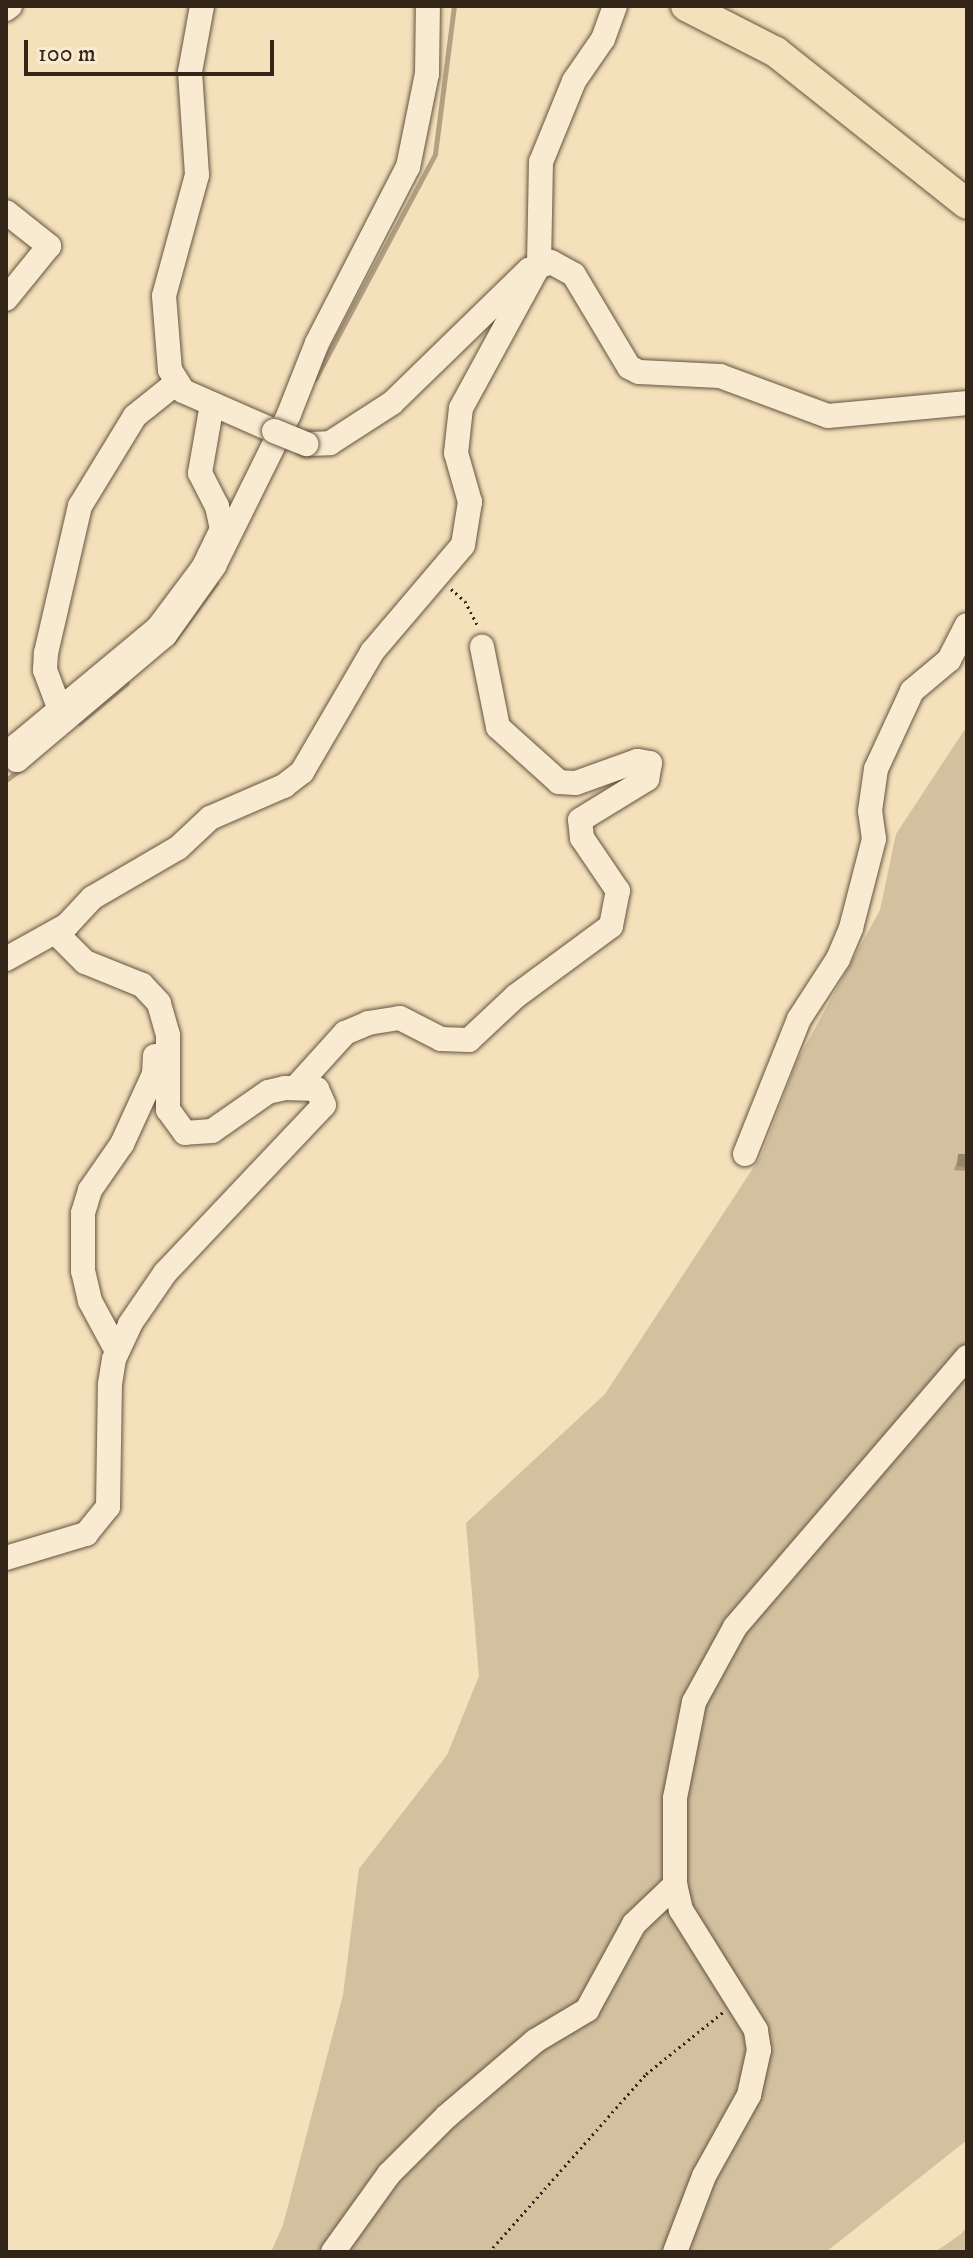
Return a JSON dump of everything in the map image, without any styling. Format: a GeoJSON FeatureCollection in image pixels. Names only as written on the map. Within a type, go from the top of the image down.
{"type":"FeatureCollection","features":[{"type":"Feature","properties":{"kind":"main road"},"geometry":{"type":"LineString","coordinates":[[686,6],[776,52],[967,204]]}},
{"type":"Feature","properties":{"kind":"main road"},"geometry":{"type":"LineString","coordinates":[[720,6],[783,42],[967,186]]}},
{"type":"Feature","properties":{"kind":"street"},"geometry":{"type":"LineString","coordinates":[[175,384],[164,296],[197,175],[190,72],[202,6]]}},
{"type":"Feature","properties":{"kind":"street"},"geometry":{"type":"LineString","coordinates":[[212,404],[200,473],[217,506],[222,529],[203,568],[158,628],[17,745],[17,760],[165,635],[214,566],[289,414],[317,343],[408,167],[427,74],[428,6]]}},
{"type":"Feature","properties":{"kind":"street"},"geometry":{"type":"LineString","coordinates":[[6,959],[55,932],[92,898],[178,848],[210,818],[284,786],[302,772],[354,679],[463,545],[469,529],[466,476],[456,453],[461,408],[539,265],[541,162],[574,81],[603,39],[615,6]]}},
{"type":"Feature","properties":{"kind":"street"},"geometry":{"type":"LineString","coordinates":[[6,212],[49,246],[6,299]]}},
{"type":"Feature","properties":{"kind":"street"},"geometry":{"type":"LineString","coordinates":[[175,384],[212,404],[307,444],[330,443],[392,403],[539,265],[551,262],[574,275],[629,367],[639,372],[720,376],[828,416],[967,403]]}},
{"type":"Feature","properties":{"kind":"street"},"geometry":{"type":"LineString","coordinates":[[60,710],[49,688],[46,653],[48,629],[69,570],[80,506],[135,416],[175,384]]}},
{"type":"Feature","properties":{"kind":"street"},"geometry":{"type":"LineString","coordinates":[[745,1154],[799,1019],[838,959],[851,928],[874,839],[870,811],[876,769],[912,691],[949,660],[967,625]]}},
{"type":"Feature","properties":{"kind":"street"},"geometry":{"type":"LineString","coordinates":[[297,1086],[345,1033],[368,1023],[400,1018],[441,1039],[469,1040],[516,996],[611,926],[618,891],[582,838],[580,820],[647,779],[650,763],[637,761],[576,783],[559,782],[498,727],[482,647]]}},
{"type":"Feature","properties":{"kind":"street"},"geometry":{"type":"LineString","coordinates":[[6,1558],[64,1538],[86,1534],[108,1507],[110,1384],[117,1351],[146,1296],[319,1115],[324,1095],[297,1086],[268,1092],[212,1131],[185,1133],[175,1124],[165,1095],[165,1019],[142,985],[99,971],[55,932]]}},
{"type":"Feature","properties":{"kind":"street"},"geometry":{"type":"LineString","coordinates":[[117,1351],[96,1315],[83,1271],[83,1213],[90,1190],[122,1144],[154,1074],[157,1034],[165,1019]]}},
{"type":"Feature","properties":{"kind":"street"},"geometry":{"type":"LineString","coordinates":[[675,2252],[704,2176],[757,2075],[756,2030],[681,1910],[675,1885],[675,1798],[704,1676],[735,1627],[967,1357]]}},
{"type":"Feature","properties":{"kind":"street"},"geometry":{"type":"LineString","coordinates":[[6,1573],[64,1538]]}},
{"type":"Feature","properties":{"kind":"street"},"geometry":{"type":"LineString","coordinates":[[333,2252],[389,2174],[447,2116],[535,2041],[587,2010],[634,1924],[675,1885]]}},
{"type":"Feature","properties":{"kind":"path"},"geometry":{"type":"LineString","coordinates":[[435,576],[465,601],[482,647]]}},
{"type":"Feature","properties":{"kind":"path"},"geometry":{"type":"LineString","coordinates":[[489,2252],[646,2074],[738,1999]]}},
{"type":"Feature","properties":{"kind":"shaded area"},"geometry":{"type":"Polygon","coordinates":[[[967,726],[967,2140],[826,2252],[271,2252],[283,2225],[343,1995],[359,1869],[447,1755],[479,1676],[466,1523],[605,1394],[761,1156],[798,1059],[880,910],[896,834],[967,726]]]}},
{"type":"Feature","properties":{"kind":"shaded area"},"geometry":{"type":"Polygon","coordinates":[[[967,2227],[967,2252],[935,2252],[961,2234],[967,2227]]]}},
{"type":"Feature","properties":{"kind":"building"},"geometry":{"type":"Polygon","coordinates":[[[958,1154],[967,1154],[967,1167],[957,1166],[958,1154]]]}},
{"type":"Feature","properties":{"kind":"waterway"},"geometry":{"type":"LineString","coordinates":[[315,379],[435,154],[454,6]]}},
{"type":"Feature","properties":{"kind":"waterway"},"geometry":{"type":"LineString","coordinates":[[173,642],[216,583]]}},
{"type":"Feature","properties":{"kind":"waterway"},"geometry":{"type":"LineString","coordinates":[[79,723],[127,683]]}},
{"type":"Feature","properties":{"kind":"waterway"},"geometry":{"type":"LineString","coordinates":[[6,780],[21,769]]}}]}
